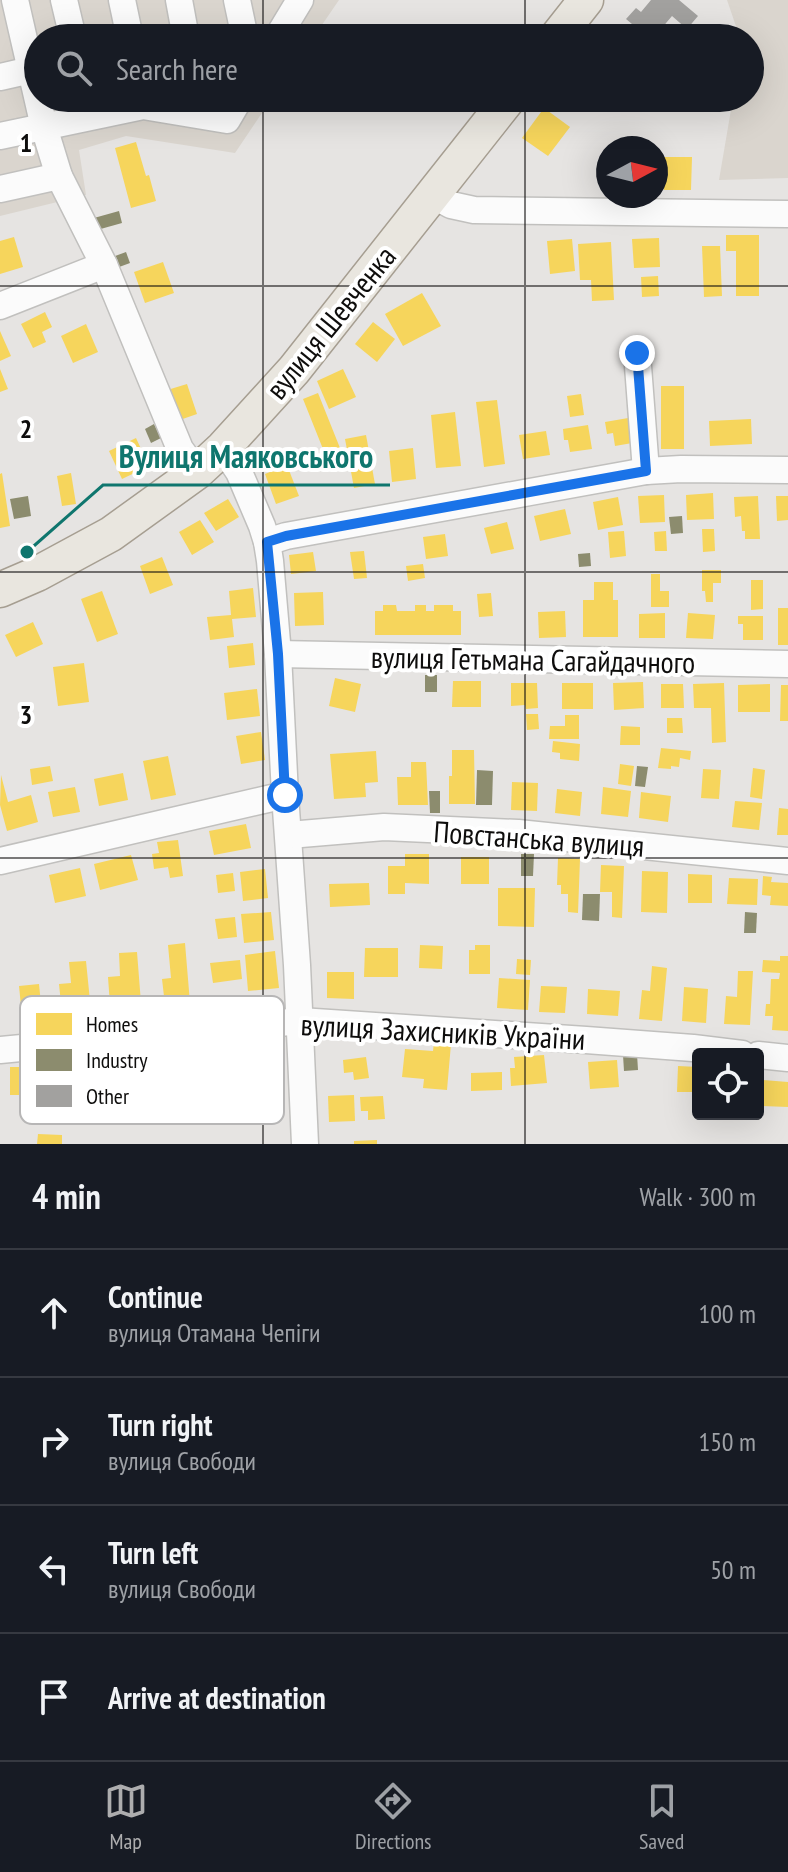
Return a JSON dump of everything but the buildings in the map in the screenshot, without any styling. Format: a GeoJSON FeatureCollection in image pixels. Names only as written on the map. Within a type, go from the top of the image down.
{"type":"FeatureCollection","features":[{"type":"Feature","properties":{"kind":"main road"},"geometry":{"type":"LineString","coordinates":[[567,24],[586,0]]}},
{"type":"Feature","properties":{"kind":"main road","name":"вулиця Шевченка"},"geometry":{"type":"LineString","coordinates":[[0,590],[111,534],[197,472],[223,448],[294,370],[498,112]]}},
{"type":"Feature","properties":{"kind":"street"},"geometry":{"type":"LineString","coordinates":[[64,0],[70,24]]}},
{"type":"Feature","properties":{"kind":"street"},"geometry":{"type":"LineString","coordinates":[[122,0],[127,24]]}},
{"type":"Feature","properties":{"kind":"street"},"geometry":{"type":"LineString","coordinates":[[179,0],[183,24]]}},
{"type":"Feature","properties":{"kind":"street"},"geometry":{"type":"LineString","coordinates":[[237,0],[242,24]]}},
{"type":"Feature","properties":{"kind":"street"},"geometry":{"type":"LineString","coordinates":[[285,24],[296,3]]}},
{"type":"Feature","properties":{"kind":"street"},"geometry":{"type":"LineString","coordinates":[[11,11],[24,49]]}},
{"type":"Feature","properties":{"kind":"street"},"geometry":{"type":"LineString","coordinates":[[0,77],[24,72]]}},
{"type":"Feature","properties":{"kind":"street"},"geometry":{"type":"LineString","coordinates":[[41,112],[59,176],[104,265],[180,449],[197,472]]}},
{"type":"Feature","properties":{"kind":"street"},"geometry":{"type":"LineString","coordinates":[[0,136],[44,127],[78,112]]}},
{"type":"Feature","properties":{"kind":"street"},"geometry":{"type":"LineString","coordinates":[[209,112],[227,120],[232,112]]}},
{"type":"Feature","properties":{"kind":"street"},"geometry":{"type":"LineString","coordinates":[[0,189],[59,176]]}},
{"type":"Feature","properties":{"kind":"street"},"geometry":{"type":"LineString","coordinates":[[432,195],[451,205],[474,210],[788,214]]}},
{"type":"Feature","properties":{"kind":"street"},"geometry":{"type":"LineString","coordinates":[[0,306],[104,265]]}},
{"type":"Feature","properties":{"kind":"street"},"geometry":{"type":"LineString","coordinates":[[637,353],[646,471]]}},
{"type":"Feature","properties":{"kind":"street"},"geometry":{"type":"LineString","coordinates":[[223,448],[239,472],[267,542],[278,654],[305,1144]]}},
{"type":"Feature","properties":{"kind":"street"},"geometry":{"type":"LineString","coordinates":[[267,542],[646,471],[788,470]]}},
{"type":"Feature","properties":{"kind":"street","name":"вулиця Гетьмана Сагайдачного"},"geometry":{"type":"LineString","coordinates":[[278,654],[788,664]]}},
{"type":"Feature","properties":{"kind":"street"},"geometry":{"type":"LineString","coordinates":[[0,861],[285,795]]}},
{"type":"Feature","properties":{"kind":"street","name":"Повстанська вулиця"},"geometry":{"type":"LineString","coordinates":[[289,835],[384,827],[518,833],[788,861]]}},
{"type":"Feature","properties":{"kind":"street","name":"вулиця Захисників України"},"geometry":{"type":"LineString","coordinates":[[284,1023],[300,1021],[693,1048]]}},
{"type":"Feature","properties":{"kind":"street","name":"вулиця Захисників України"},"geometry":{"type":"LineString","coordinates":[[0,1050],[20,1048]]}},
{"type":"Feature","properties":{"kind":"street"},"geometry":{"type":"LineString","coordinates":[[764,1056],[788,1058]]}},
{"type":"Feature","properties":{"kind":"shaded area"},"geometry":{"type":"Polygon","coordinates":[[[0,0],[339,0],[323,24],[24,24],[24,112],[263,112],[235,153],[126,136],[79,150],[86,195],[0,216],[0,0]]]}},
{"type":"Feature","properties":{"kind":"shaded area"},"geometry":{"type":"Polygon","coordinates":[[[727,0],[788,0],[788,178],[719,180],[731,112],[764,112],[764,24],[735,24],[727,0]]]}},
{"type":"Feature","properties":{"kind":"place","name":"Вулиця Маяковського"},"geometry":{"type":"Point","coordinates":[27,552]}},
{"type":"Feature","properties":{"kind":"route"},"geometry":{"type":"LineString","coordinates":[[285,795],[278,654],[267,542],[646,471],[637,353]]}}]}
